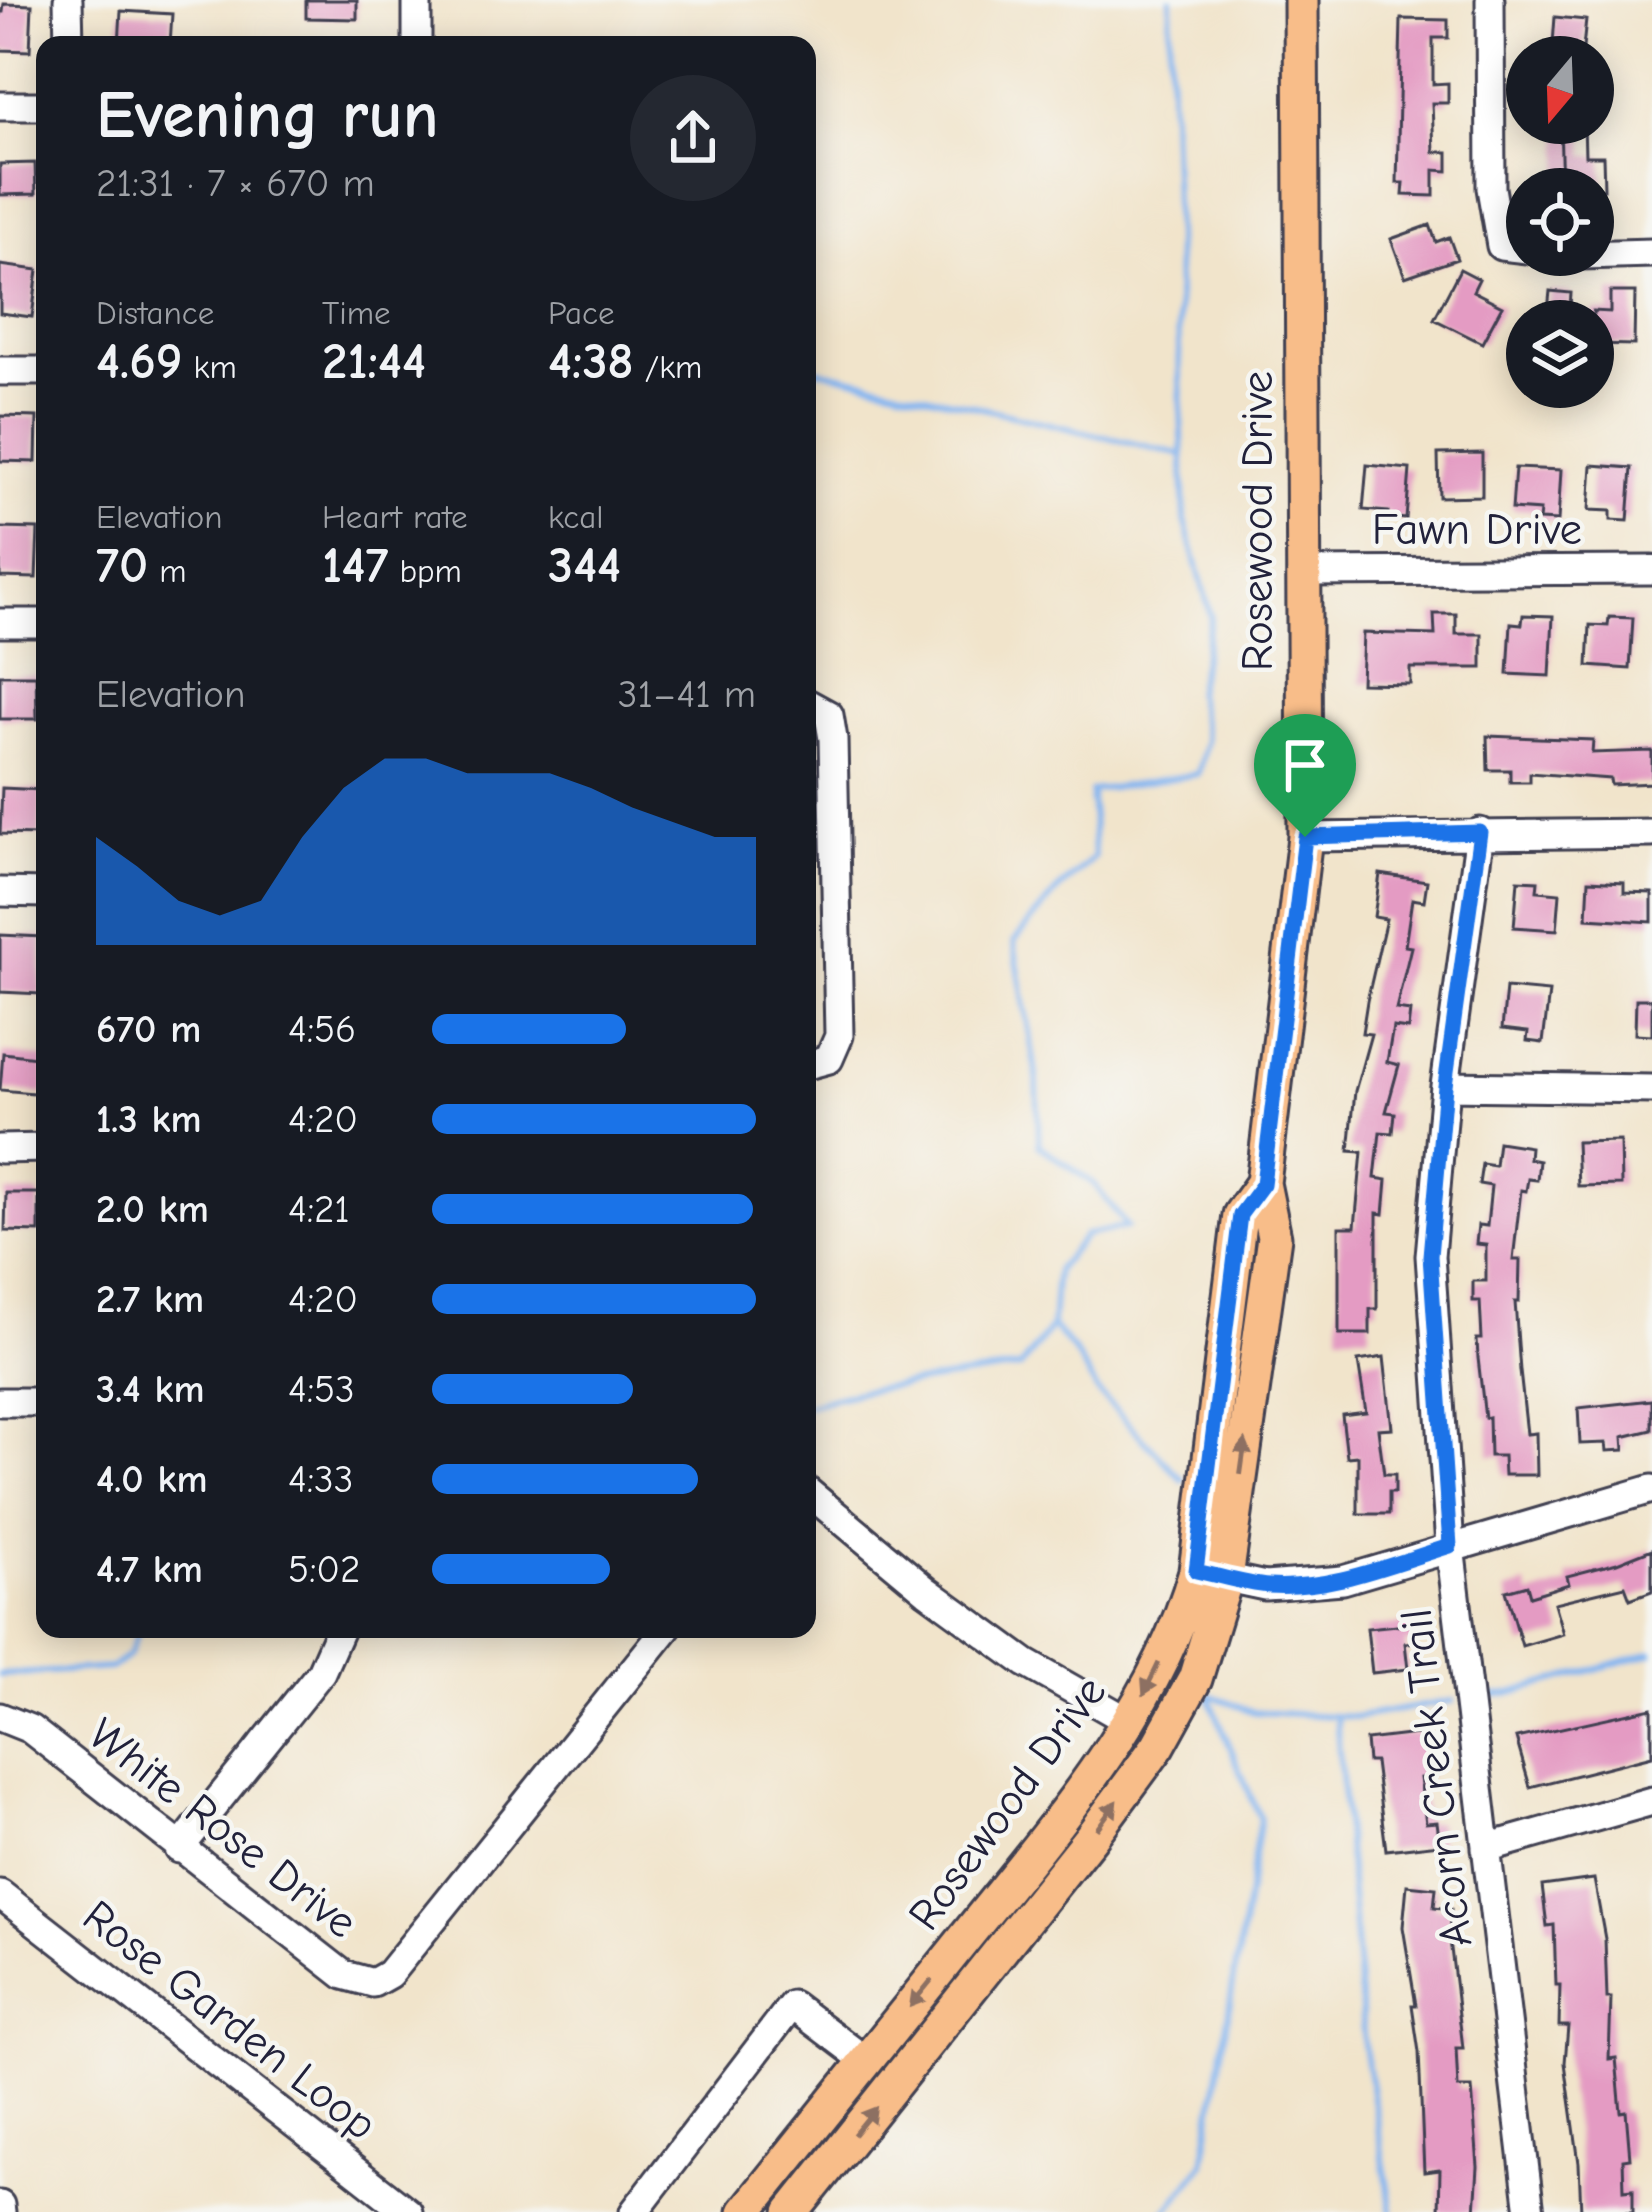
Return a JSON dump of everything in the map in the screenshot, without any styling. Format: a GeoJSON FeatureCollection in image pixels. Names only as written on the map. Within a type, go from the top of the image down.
{"type":"FeatureCollection","features":[{"type":"Feature","properties":{"kind":"main road","name":"Rosewood Drive"},"geometry":{"type":"LineString","coordinates":[[792,2212],[1091,1838],[1158,1746],[1195,1678],[1274,1237],[1263,1184],[1305,837],[1301,0]]}},
{"type":"Feature","properties":{"kind":"main road","name":"Rosewood Drive"},"geometry":{"type":"LineString","coordinates":[[745,2212],[1082,1791],[1128,1721],[1184,1611],[1211,1575]]}},
{"type":"Feature","properties":{"kind":"street"},"geometry":{"type":"LineString","coordinates":[[68,0],[69,36]]}},
{"type":"Feature","properties":{"kind":"street"},"geometry":{"type":"LineString","coordinates":[[417,0],[417,36]]}},
{"type":"Feature","properties":{"kind":"street"},"geometry":{"type":"LineString","coordinates":[[1490,0],[1491,188],[1502,246],[1506,246]]}},
{"type":"Feature","properties":{"kind":"street"},"geometry":{"type":"LineString","coordinates":[[0,106],[36,106]]}},
{"type":"Feature","properties":{"kind":"street"},"geometry":{"type":"LineString","coordinates":[[1614,254],[1652,253]]}},
{"type":"Feature","properties":{"kind":"street"},"geometry":{"type":"LineString","coordinates":[[0,371],[36,371]]}},
{"type":"Feature","properties":{"kind":"street","name":"Fawn Drive"},"geometry":{"type":"LineString","coordinates":[[1302,572],[1652,570]]}},
{"type":"Feature","properties":{"kind":"street"},"geometry":{"type":"LineString","coordinates":[[0,622],[36,623]]}},
{"type":"Feature","properties":{"kind":"street"},"geometry":{"type":"LineString","coordinates":[[816,708],[829,715],[832,739],[839,1036],[830,1059],[816,1063]]}},
{"type":"Feature","properties":{"kind":"street","name":"Acorn Creek Trail"},"geometry":{"type":"LineString","coordinates":[[1480,832],[1445,1086],[1430,1256],[1450,1546],[1529,2212]]}},
{"type":"Feature","properties":{"kind":"street"},"geometry":{"type":"LineString","coordinates":[[1305,837],[1652,833]]}},
{"type":"Feature","properties":{"kind":"street"},"geometry":{"type":"LineString","coordinates":[[0,892],[36,893]]}},
{"type":"Feature","properties":{"kind":"street"},"geometry":{"type":"LineString","coordinates":[[1445,1086],[1652,1089]]}},
{"type":"Feature","properties":{"kind":"street"},"geometry":{"type":"LineString","coordinates":[[0,1149],[36,1148]]}},
{"type":"Feature","properties":{"kind":"street"},"geometry":{"type":"LineString","coordinates":[[0,1402],[36,1402]]}},
{"type":"Feature","properties":{"kind":"street"},"geometry":{"type":"LineString","coordinates":[[1211,1575],[1265,1586],[1342,1580],[1652,1489]]}},
{"type":"Feature","properties":{"kind":"street"},"geometry":{"type":"LineString","coordinates":[[816,1498],[927,1591],[1026,1663],[1128,1721]]}},
{"type":"Feature","properties":{"kind":"street"},"geometry":{"type":"LineString","coordinates":[[178,1849],[321,1672],[336,1638]]}},
{"type":"Feature","properties":{"kind":"street","name":"White Rose Drive"},"geometry":{"type":"LineString","coordinates":[[0,1718],[30,1730],[344,1975],[373,1983],[389,1974],[659,1638]]}},
{"type":"Feature","properties":{"kind":"street"},"geometry":{"type":"LineString","coordinates":[[1486,1848],[1652,1801]]}},
{"type":"Feature","properties":{"kind":"street","name":"Rose Garden Loop"},"geometry":{"type":"LineString","coordinates":[[0,1894],[408,2212]]}},
{"type":"Feature","properties":{"kind":"street"},"geometry":{"type":"LineString","coordinates":[[634,2212],[792,2006],[866,2061]]}},
{"type":"Feature","properties":{"kind":"building"},"geometry":{"type":"Polygon","coordinates":[[[306,0],[357,0],[357,19],[306,18],[306,0]]]}},
{"type":"Feature","properties":{"kind":"building"},"geometry":{"type":"Polygon","coordinates":[[[4,4],[32,5],[30,51],[0,50],[4,4]]]}},
{"type":"Feature","properties":{"kind":"building"},"geometry":{"type":"Polygon","coordinates":[[[121,11],[172,14],[171,36],[120,36],[121,11]]]}},
{"type":"Feature","properties":{"kind":"building"},"geometry":{"type":"Polygon","coordinates":[[[1555,17],[1586,20],[1584,36],[1554,36],[1555,17]]]}},
{"type":"Feature","properties":{"kind":"building"},"geometry":{"type":"Polygon","coordinates":[[[1401,19],[1448,20],[1448,38],[1433,38],[1433,84],[1448,83],[1448,103],[1432,103],[1434,152],[1448,152],[1448,171],[1434,170],[1434,196],[1403,195],[1404,183],[1397,183],[1401,19]]]}},
{"type":"Feature","properties":{"kind":"building"},"geometry":{"type":"Polygon","coordinates":[[[1561,144],[1585,144],[1585,156],[1603,156],[1603,168],[1561,168],[1561,144]]]}},
{"type":"Feature","properties":{"kind":"building"},"geometry":{"type":"Polygon","coordinates":[[[35,163],[36,194],[0,195],[0,164],[35,163]]]}},
{"type":"Feature","properties":{"kind":"building"},"geometry":{"type":"Polygon","coordinates":[[[1430,225],[1436,242],[1449,237],[1457,259],[1405,277],[1391,239],[1430,225]]]}},
{"type":"Feature","properties":{"kind":"building"},"geometry":{"type":"Polygon","coordinates":[[[0,265],[36,270],[32,317],[0,313],[0,265]]]}},
{"type":"Feature","properties":{"kind":"building"},"geometry":{"type":"Polygon","coordinates":[[[1460,269],[1479,279],[1473,291],[1502,306],[1482,343],[1434,319],[1460,269]]]}},
{"type":"Feature","properties":{"kind":"building"},"geometry":{"type":"Polygon","coordinates":[[[1550,291],[1571,293],[1570,300],[1549,300],[1550,291]]]}},
{"type":"Feature","properties":{"kind":"building"},"geometry":{"type":"Polygon","coordinates":[[[1610,292],[1635,292],[1634,345],[1614,345],[1614,300],[1610,292]]]}},
{"type":"Feature","properties":{"kind":"building"},"geometry":{"type":"Polygon","coordinates":[[[0,416],[36,417],[36,462],[0,461],[0,416]]]}},
{"type":"Feature","properties":{"kind":"building"},"geometry":{"type":"Polygon","coordinates":[[[1482,453],[1482,496],[1439,497],[1438,454],[1482,453]]]}},
{"type":"Feature","properties":{"kind":"building"},"geometry":{"type":"Polygon","coordinates":[[[1367,465],[1410,469],[1406,519],[1363,510],[1367,465]]]}},
{"type":"Feature","properties":{"kind":"building"},"geometry":{"type":"Polygon","coordinates":[[[1592,465],[1632,468],[1628,521],[1611,520],[1611,511],[1589,510],[1592,465]]]}},
{"type":"Feature","properties":{"kind":"building"},"geometry":{"type":"Polygon","coordinates":[[[1515,468],[1561,470],[1558,521],[1539,520],[1540,511],[1512,509],[1515,468]]]}},
{"type":"Feature","properties":{"kind":"building"},"geometry":{"type":"Polygon","coordinates":[[[0,528],[36,529],[36,578],[0,577],[0,528]]]}},
{"type":"Feature","properties":{"kind":"building"},"geometry":{"type":"Polygon","coordinates":[[[1434,614],[1456,614],[1456,634],[1482,634],[1482,668],[1410,668],[1410,684],[1361,683],[1363,633],[1435,635],[1434,614]]]}},
{"type":"Feature","properties":{"kind":"building"},"geometry":{"type":"Polygon","coordinates":[[[1523,615],[1553,616],[1550,676],[1508,674],[1511,623],[1522,624],[1523,615]]]}},
{"type":"Feature","properties":{"kind":"building"},"geometry":{"type":"Polygon","coordinates":[[[1609,617],[1633,618],[1630,669],[1588,666],[1590,625],[1608,626],[1609,617]]]}},
{"type":"Feature","properties":{"kind":"building"},"geometry":{"type":"Polygon","coordinates":[[[0,675],[36,675],[36,719],[0,719],[0,675]]]}},
{"type":"Feature","properties":{"kind":"building"},"geometry":{"type":"Polygon","coordinates":[[[1487,736],[1593,740],[1592,753],[1652,751],[1652,783],[1611,785],[1610,779],[1530,773],[1530,782],[1510,782],[1510,770],[1488,770],[1487,736]]]}},
{"type":"Feature","properties":{"kind":"building"},"geometry":{"type":"Polygon","coordinates":[[[2,788],[36,790],[36,835],[0,834],[2,788]]]}},
{"type":"Feature","properties":{"kind":"building"},"geometry":{"type":"Polygon","coordinates":[[[1380,874],[1427,881],[1424,901],[1412,899],[1405,946],[1411,947],[1396,1009],[1410,1011],[1408,1029],[1393,1027],[1387,1062],[1399,1065],[1386,1112],[1395,1113],[1393,1133],[1380,1132],[1375,1178],[1387,1180],[1384,1214],[1377,1213],[1377,1309],[1370,1309],[1370,1334],[1339,1334],[1339,1227],[1355,1227],[1362,1152],[1349,1151],[1355,1091],[1371,1034],[1362,1033],[1386,919],[1374,917],[1380,874]]]}},
{"type":"Feature","properties":{"kind":"building"},"geometry":{"type":"Polygon","coordinates":[[[1518,880],[1538,881],[1537,891],[1560,893],[1557,930],[1514,927],[1518,880]]]}},
{"type":"Feature","properties":{"kind":"building"},"geometry":{"type":"Polygon","coordinates":[[[1589,880],[1624,882],[1624,892],[1652,893],[1652,922],[1587,918],[1589,880]]]}},
{"type":"Feature","properties":{"kind":"building"},"geometry":{"type":"Polygon","coordinates":[[[0,935],[36,937],[36,994],[0,992],[0,935]]]}},
{"type":"Feature","properties":{"kind":"building"},"geometry":{"type":"Polygon","coordinates":[[[1506,988],[1549,992],[1543,1043],[1527,1041],[1528,1032],[1502,1029],[1506,988]]]}},
{"type":"Feature","properties":{"kind":"building"},"geometry":{"type":"Polygon","coordinates":[[[1636,999],[1652,999],[1652,1035],[1635,1034],[1636,999]]]}},
{"type":"Feature","properties":{"kind":"building"},"geometry":{"type":"Polygon","coordinates":[[[3,1053],[36,1057],[36,1093],[0,1090],[3,1053]]]}},
{"type":"Feature","properties":{"kind":"building"},"geometry":{"type":"Polygon","coordinates":[[[1620,1141],[1621,1185],[1578,1186],[1576,1142],[1620,1141]]]}},
{"type":"Feature","properties":{"kind":"building"},"geometry":{"type":"Polygon","coordinates":[[[1498,1142],[1530,1147],[1529,1159],[1539,1161],[1537,1180],[1528,1179],[1526,1191],[1521,1190],[1513,1260],[1520,1260],[1519,1302],[1515,1302],[1520,1371],[1527,1434],[1536,1433],[1537,1475],[1504,1475],[1503,1456],[1490,1456],[1489,1417],[1485,1418],[1477,1339],[1482,1339],[1480,1301],[1473,1301],[1473,1281],[1486,1281],[1486,1245],[1476,1244],[1478,1225],[1487,1226],[1491,1186],[1479,1184],[1482,1164],[1495,1166],[1498,1142]]]}},
{"type":"Feature","properties":{"kind":"building"},"geometry":{"type":"Polygon","coordinates":[[[6,1193],[36,1193],[36,1232],[5,1231],[6,1193]]]}},
{"type":"Feature","properties":{"kind":"building"},"geometry":{"type":"Polygon","coordinates":[[[1384,1357],[1392,1428],[1378,1429],[1384,1474],[1395,1474],[1395,1492],[1389,1492],[1389,1514],[1358,1514],[1358,1456],[1347,1457],[1342,1415],[1366,1412],[1358,1361],[1384,1357]]]}},
{"type":"Feature","properties":{"kind":"building"},"geometry":{"type":"Polygon","coordinates":[[[1652,1400],[1652,1430],[1623,1437],[1624,1450],[1607,1451],[1606,1443],[1580,1444],[1578,1408],[1652,1400]]]}},
{"type":"Feature","properties":{"kind":"building"},"geometry":{"type":"Polygon","coordinates":[[[1652,1549],[1652,1591],[1630,1599],[1625,1586],[1554,1603],[1563,1634],[1522,1646],[1506,1591],[1527,1585],[1530,1596],[1569,1584],[1567,1576],[1652,1549]]]}},
{"type":"Feature","properties":{"kind":"building"},"geometry":{"type":"Polygon","coordinates":[[[1416,1623],[1418,1642],[1405,1643],[1408,1669],[1372,1673],[1367,1628],[1416,1623]]]}},
{"type":"Feature","properties":{"kind":"building"},"geometry":{"type":"Polygon","coordinates":[[[1652,1708],[1652,1756],[1530,1787],[1516,1738],[1652,1708]]]}},
{"type":"Feature","properties":{"kind":"building"},"geometry":{"type":"Polygon","coordinates":[[[1425,1733],[1430,1777],[1420,1778],[1426,1823],[1437,1822],[1440,1844],[1386,1850],[1375,1762],[1368,1762],[1366,1740],[1425,1733]]]}},
{"type":"Feature","properties":{"kind":"building"},"geometry":{"type":"Polygon","coordinates":[[[1594,1879],[1605,1939],[1607,1998],[1611,1998],[1609,2059],[1616,2058],[1621,2112],[1626,2111],[1630,2158],[1623,2159],[1624,2190],[1633,2189],[1633,2212],[1581,2212],[1565,2063],[1568,2026],[1559,2026],[1554,1925],[1547,1926],[1542,1886],[1594,1879]]]}},
{"type":"Feature","properties":{"kind":"building"},"geometry":{"type":"Polygon","coordinates":[[[1407,1885],[1436,1888],[1434,1907],[1451,1909],[1449,1932],[1463,2048],[1456,2048],[1458,2088],[1472,2088],[1478,2167],[1475,2212],[1439,2212],[1440,2170],[1424,2172],[1419,2052],[1412,2005],[1416,2005],[1403,1927],[1407,1885]]]}},
{"type":"Feature","properties":{"kind":"waterway"},"geometry":{"type":"LineString","coordinates":[[1171,0],[1169,60],[1185,520],[1211,617],[1196,693],[1206,741],[1198,774],[1091,791],[1094,857],[1056,892],[1014,942],[1037,1078],[1039,1145],[1094,1184],[1127,1227],[1085,1235],[1056,1270],[1052,1326],[1098,1392],[1183,1480]]}},
{"type":"Feature","properties":{"kind":"waterway"},"geometry":{"type":"LineString","coordinates":[[816,369],[1183,455]]}},
{"type":"Feature","properties":{"kind":"waterway"},"geometry":{"type":"LineString","coordinates":[[816,1403],[861,1391],[1020,1368],[1052,1326]]}},
{"type":"Feature","properties":{"kind":"waterway"},"geometry":{"type":"LineString","coordinates":[[0,1675],[111,1668],[129,1655],[136,1638]]}},
{"type":"Feature","properties":{"kind":"waterway"},"geometry":{"type":"LineString","coordinates":[[1484,1697],[1652,1653]]}},
{"type":"Feature","properties":{"kind":"waterway"},"geometry":{"type":"LineString","coordinates":[[1208,1694],[1254,1712],[1358,1717],[1453,1701]]}},
{"type":"Feature","properties":{"kind":"waterway"},"geometry":{"type":"LineString","coordinates":[[1166,2212],[1204,2163],[1260,1818],[1208,1694]]}},
{"type":"Feature","properties":{"kind":"waterway"},"geometry":{"type":"LineString","coordinates":[[1336,1716],[1364,2045],[1392,2212]]}},
{"type":"Feature","properties":{"kind":"route"},"geometry":{"type":"LineString","coordinates":[[1480,832],[1445,1086],[1430,1256],[1450,1546],[1342,1580],[1265,1586],[1196,1571],[1240,1215],[1263,1184],[1305,837],[1480,832]]}}]}
